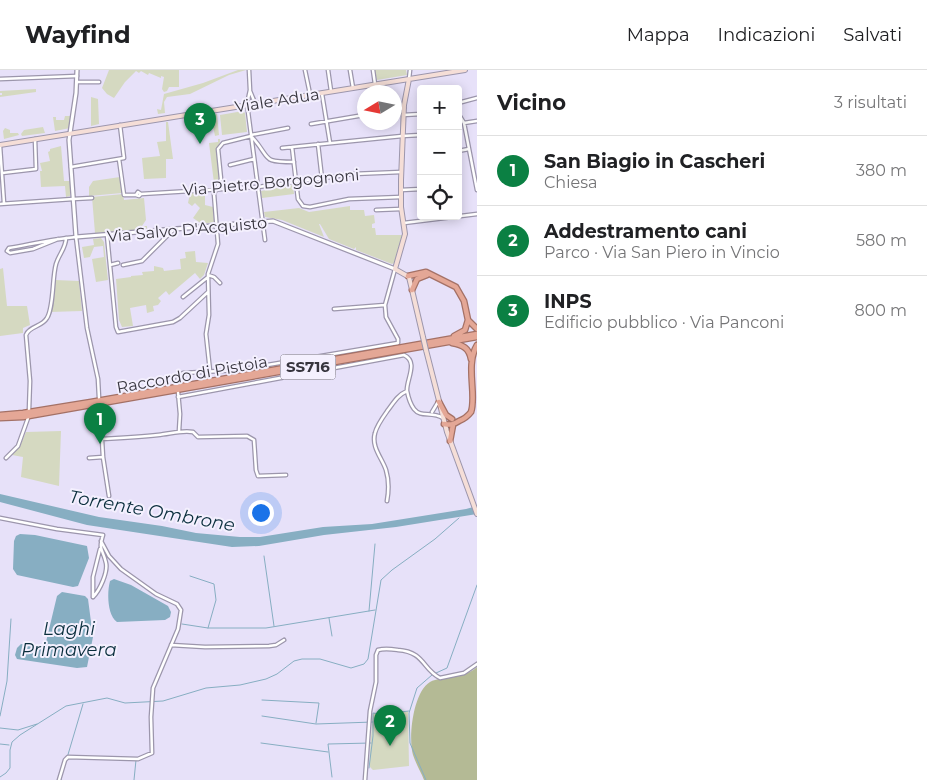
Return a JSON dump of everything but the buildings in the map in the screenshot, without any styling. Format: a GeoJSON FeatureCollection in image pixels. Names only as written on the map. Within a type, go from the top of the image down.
{"type":"FeatureCollection","features":[{"type":"Feature","properties":{"kind":"highway"},"geometry":{"type":"LineString","coordinates":[[409,277],[424,272],[458,289],[464,301],[468,320],[477,329]]}},
{"type":"Feature","properties":{"kind":"highway"},"geometry":{"type":"LineString","coordinates":[[412,290],[417,279],[423,275],[431,274]]}},
{"type":"Feature","properties":{"kind":"highway"},"geometry":{"type":"LineString","coordinates":[[409,277],[417,279]]}},
{"type":"Feature","properties":{"kind":"highway"},"geometry":{"type":"LineString","coordinates":[[446,341],[463,331],[468,320]]}},
{"type":"Feature","properties":{"kind":"highway","name":"Raccordo di Pistoia"},"geometry":{"type":"LineString","coordinates":[[0,417],[23,417],[477,336]]}},
{"type":"Feature","properties":{"kind":"highway"},"geometry":{"type":"LineString","coordinates":[[443,421],[453,422],[464,418],[470,414],[473,407],[470,353],[465,347],[446,341]]}},
{"type":"Feature","properties":{"kind":"highway"},"geometry":{"type":"LineString","coordinates":[[472,363],[474,350],[477,345]]}},
{"type":"Feature","properties":{"kind":"highway"},"geometry":{"type":"LineString","coordinates":[[439,402],[446,415],[453,422]]}},
{"type":"Feature","properties":{"kind":"highway"},"geometry":{"type":"LineString","coordinates":[[450,441],[453,422]]}},
{"type":"Feature","properties":{"kind":"main road","name":"Viale Adua"},"geometry":{"type":"LineString","coordinates":[[0,145],[465,70]]}},
{"type":"Feature","properties":{"kind":"main road"},"geometry":{"type":"LineString","coordinates":[[395,269],[405,238],[401,209],[401,172],[403,114],[409,79]]}},
{"type":"Feature","properties":{"kind":"main road","name":"Via Salvo D'Acquisto"},"geometry":{"type":"LineString","coordinates":[[395,269],[409,277]]}},
{"type":"Feature","properties":{"kind":"main road"},"geometry":{"type":"LineString","coordinates":[[409,277],[443,421],[477,514]]}},
{"type":"Feature","properties":{"kind":"street"},"geometry":{"type":"LineString","coordinates":[[77,70],[69,140],[70,167],[87,328],[98,378],[99,398]]}},
{"type":"Feature","properties":{"kind":"street"},"geometry":{"type":"LineString","coordinates":[[249,70],[250,90],[247,104],[265,240]]}},
{"type":"Feature","properties":{"kind":"street"},"geometry":{"type":"LineString","coordinates":[[305,70],[310,94]]}},
{"type":"Feature","properties":{"kind":"street"},"geometry":{"type":"LineString","coordinates":[[328,70],[331,91]]}},
{"type":"Feature","properties":{"kind":"street"},"geometry":{"type":"LineString","coordinates":[[350,70],[353,88]]}},
{"type":"Feature","properties":{"kind":"street"},"geometry":{"type":"LineString","coordinates":[[372,70],[375,84]]}},
{"type":"Feature","properties":{"kind":"street"},"geometry":{"type":"LineString","coordinates":[[409,79],[410,70]]}},
{"type":"Feature","properties":{"kind":"street"},"geometry":{"type":"LineString","coordinates":[[0,79],[77,76]]}},
{"type":"Feature","properties":{"kind":"street"},"geometry":{"type":"LineString","coordinates":[[77,82],[99,82]]}},
{"type":"Feature","properties":{"kind":"street"},"geometry":{"type":"LineString","coordinates":[[250,90],[255,103]]}},
{"type":"Feature","properties":{"kind":"street"},"geometry":{"type":"LineString","coordinates":[[322,92],[330,143]]}},
{"type":"Feature","properties":{"kind":"street"},"geometry":{"type":"LineString","coordinates":[[462,102],[477,98]]}},
{"type":"Feature","properties":{"kind":"street"},"geometry":{"type":"LineString","coordinates":[[403,114],[417,114]]}},
{"type":"Feature","properties":{"kind":"street"},"geometry":{"type":"LineString","coordinates":[[311,124],[357,116]]}},
{"type":"Feature","properties":{"kind":"street"},"geometry":{"type":"LineString","coordinates":[[462,120],[477,190]]}},
{"type":"Feature","properties":{"kind":"street"},"geometry":{"type":"LineString","coordinates":[[464,123],[477,121]]}},
{"type":"Feature","properties":{"kind":"street"},"geometry":{"type":"LineString","coordinates":[[70,167],[125,157],[120,125]]}},
{"type":"Feature","properties":{"kind":"street"},"geometry":{"type":"LineString","coordinates":[[210,372],[206,334],[209,315],[208,276],[217,246],[214,194],[221,179],[219,148],[225,143],[288,128]]}},
{"type":"Feature","properties":{"kind":"street"},"geometry":{"type":"LineString","coordinates":[[282,148],[417,135]]}},
{"type":"Feature","properties":{"kind":"street"},"geometry":{"type":"LineString","coordinates":[[251,136],[269,160],[294,162]]}},
{"type":"Feature","properties":{"kind":"street"},"geometry":{"type":"LineString","coordinates":[[2,173],[36,169],[34,139]]}},
{"type":"Feature","properties":{"kind":"street"},"geometry":{"type":"LineString","coordinates":[[318,144],[322,179]]}},
{"type":"Feature","properties":{"kind":"street"},"geometry":{"type":"LineString","coordinates":[[0,145],[2,203],[92,198]]}},
{"type":"Feature","properties":{"kind":"street"},"geometry":{"type":"LineString","coordinates":[[292,147],[299,202],[305,207],[349,199],[401,197]]}},
{"type":"Feature","properties":{"kind":"street"},"geometry":{"type":"LineString","coordinates":[[462,150],[469,149]]}},
{"type":"Feature","properties":{"kind":"street","name":"Via Pietro Borgognoni"},"geometry":{"type":"LineString","coordinates":[[119,159],[124,194],[258,187],[357,174],[401,172]]}},
{"type":"Feature","properties":{"kind":"street"},"geometry":{"type":"LineString","coordinates":[[230,165],[254,159]]}},
{"type":"Feature","properties":{"kind":"street"},"geometry":{"type":"LineString","coordinates":[[401,190],[417,189]]}},
{"type":"Feature","properties":{"kind":"street"},"geometry":{"type":"LineString","coordinates":[[376,210],[401,209]]}},
{"type":"Feature","properties":{"kind":"street"},"geometry":{"type":"LineString","coordinates":[[404,223],[477,214]]}},
{"type":"Feature","properties":{"kind":"street","name":"Via Salvo D'Acquisto"},"geometry":{"type":"LineString","coordinates":[[76,237],[262,221],[280,223],[395,269]]}},
{"type":"Feature","properties":{"kind":"street"},"geometry":{"type":"LineString","coordinates":[[124,264],[141,262],[174,229]]}},
{"type":"Feature","properties":{"kind":"street"},"geometry":{"type":"LineString","coordinates":[[166,230],[166,238]]}},
{"type":"Feature","properties":{"kind":"street"},"geometry":{"type":"LineString","coordinates":[[107,235],[116,326],[120,332],[173,322],[180,318],[208,292]]}},
{"type":"Feature","properties":{"kind":"street"},"geometry":{"type":"LineString","coordinates":[[58,239],[26,250],[10,253],[7,251],[9,248],[58,239],[76,237]]}},
{"type":"Feature","properties":{"kind":"street"},"geometry":{"type":"LineString","coordinates":[[29,410],[30,381],[26,335],[29,330],[44,322],[48,317],[55,267],[65,246],[66,238]]}},
{"type":"Feature","properties":{"kind":"street"},"geometry":{"type":"LineString","coordinates":[[111,265],[118,264]]}},
{"type":"Feature","properties":{"kind":"street"},"geometry":{"type":"LineString","coordinates":[[177,384],[178,377],[181,374],[238,370],[396,344],[398,338],[386,317],[385,305],[395,269]]}},
{"type":"Feature","properties":{"kind":"street"},"geometry":{"type":"LineString","coordinates":[[183,297],[208,276],[214,277],[220,283]]}},
{"type":"Feature","properties":{"kind":"street"},"geometry":{"type":"LineString","coordinates":[[334,309],[385,305]]}},
{"type":"Feature","properties":{"kind":"street"},"geometry":{"type":"LineString","coordinates":[[178,397],[403,355],[408,357],[411,364],[407,391],[412,406],[417,412],[431,413],[439,402]]}},
{"type":"Feature","properties":{"kind":"street"},"geometry":{"type":"LineString","coordinates":[[387,501],[389,489],[387,475],[376,451],[374,435],[396,398],[407,391]]}},
{"type":"Feature","properties":{"kind":"street"},"geometry":{"type":"LineString","coordinates":[[178,392],[180,431]]}},
{"type":"Feature","properties":{"kind":"street"},"geometry":{"type":"LineString","coordinates":[[100,406],[103,457],[110,496]]}},
{"type":"Feature","properties":{"kind":"street"},"geometry":{"type":"LineString","coordinates":[[431,413],[443,421]]}},
{"type":"Feature","properties":{"kind":"street"},"geometry":{"type":"LineString","coordinates":[[6,458],[17,448],[28,418]]}},
{"type":"Feature","properties":{"kind":"street"},"geometry":{"type":"LineString","coordinates":[[102,439],[163,435],[180,431],[193,432],[198,437],[252,438],[258,476],[286,475]]}},
{"type":"Feature","properties":{"kind":"street"},"geometry":{"type":"LineString","coordinates":[[89,458],[103,457]]}},
{"type":"Feature","properties":{"kind":"street"},"geometry":{"type":"LineString","coordinates":[[0,518],[57,529],[103,535],[93,577],[93,597],[99,589],[106,566],[100,549]]}},
{"type":"Feature","properties":{"kind":"street"},"geometry":{"type":"LineString","coordinates":[[59,780],[65,760],[68,757],[138,759],[152,754],[151,716],[154,686],[180,623],[181,608],[130,577],[111,559],[101,541]]}},
{"type":"Feature","properties":{"kind":"street"},"geometry":{"type":"LineString","coordinates":[[171,645],[205,647],[269,646],[276,645],[284,640]]}},
{"type":"Feature","properties":{"kind":"street"},"geometry":{"type":"LineString","coordinates":[[365,780],[370,711],[376,687],[376,655],[378,650],[397,650],[414,653],[440,678],[464,672],[477,664]]}},
{"type":"Feature","properties":{"kind":"green space"},"geometry":{"type":"Polygon","coordinates":[[[109,70],[179,70],[179,87],[169,87],[164,92],[162,89],[164,77],[161,76],[161,78],[149,73],[148,75],[141,71],[139,73],[136,71],[125,82],[114,98],[102,88],[109,70]]]}},
{"type":"Feature","properties":{"kind":"green space"},"geometry":{"type":"Polygon","coordinates":[[[238,70],[246,70],[229,75],[190,94],[167,97],[164,102],[165,113],[158,114],[157,109],[161,110],[164,94],[203,83],[238,70]]]}},
{"type":"Feature","properties":{"kind":"green space"},"geometry":{"type":"Polygon","coordinates":[[[374,70],[406,70],[407,75],[377,80],[374,70]]]}},
{"type":"Feature","properties":{"kind":"green space"},"geometry":{"type":"Polygon","coordinates":[[[36,89],[36,92],[0,97],[2,93],[0,91],[36,89]]]}},
{"type":"Feature","properties":{"kind":"green space"},"geometry":{"type":"Polygon","coordinates":[[[91,97],[98,99],[99,124],[91,126],[91,97]]]}},
{"type":"Feature","properties":{"kind":"green space"},"geometry":{"type":"Polygon","coordinates":[[[243,111],[245,113],[247,132],[222,135],[220,115],[243,111]]]}},
{"type":"Feature","properties":{"kind":"green space"},"geometry":{"type":"Polygon","coordinates":[[[217,114],[219,135],[215,136],[213,126],[197,128],[196,124],[191,125],[190,118],[217,114]]]}},
{"type":"Feature","properties":{"kind":"green space"},"geometry":{"type":"Polygon","coordinates":[[[65,116],[71,116],[70,128],[55,131],[53,117],[56,117],[56,120],[64,120],[65,116]]]}},
{"type":"Feature","properties":{"kind":"green space"},"geometry":{"type":"Polygon","coordinates":[[[166,122],[168,122],[173,159],[166,159],[166,178],[144,179],[142,158],[160,156],[157,142],[166,141],[166,122]]]}},
{"type":"Feature","properties":{"kind":"green space"},"geometry":{"type":"Polygon","coordinates":[[[43,127],[45,133],[22,136],[21,134],[24,130],[43,127]]]}},
{"type":"Feature","properties":{"kind":"green space"},"geometry":{"type":"Polygon","coordinates":[[[5,128],[10,130],[10,133],[18,133],[19,135],[4,139],[3,131],[5,128]]]}},
{"type":"Feature","properties":{"kind":"green space"},"geometry":{"type":"Polygon","coordinates":[[[218,139],[220,139],[217,150],[219,179],[218,183],[214,183],[209,143],[218,142],[218,139]]]}},
{"type":"Feature","properties":{"kind":"green space"},"geometry":{"type":"Polygon","coordinates":[[[61,146],[64,181],[70,181],[70,196],[66,197],[65,186],[41,187],[40,171],[42,171],[40,163],[50,161],[48,152],[50,149],[61,146]]]}},
{"type":"Feature","properties":{"kind":"green space"},"geometry":{"type":"Polygon","coordinates":[[[120,177],[122,193],[89,196],[89,187],[93,181],[120,177]]]}},
{"type":"Feature","properties":{"kind":"green space"},"geometry":{"type":"Polygon","coordinates":[[[293,185],[294,194],[262,198],[261,191],[293,185]]]}},
{"type":"Feature","properties":{"kind":"green space"},"geometry":{"type":"Polygon","coordinates":[[[205,192],[205,205],[213,207],[214,222],[202,224],[193,218],[200,208],[195,203],[192,206],[188,203],[190,193],[205,192]]]}},
{"type":"Feature","properties":{"kind":"green space"},"geometry":{"type":"Polygon","coordinates":[[[123,194],[124,200],[144,198],[146,220],[142,226],[147,226],[147,229],[95,233],[92,197],[123,194]]]}},
{"type":"Feature","properties":{"kind":"green space"},"geometry":{"type":"Polygon","coordinates":[[[350,206],[350,210],[364,210],[365,216],[374,215],[375,223],[372,224],[372,228],[375,228],[376,235],[402,235],[394,263],[392,264],[356,250],[356,247],[354,249],[329,239],[320,224],[324,237],[282,220],[265,217],[264,212],[299,208],[309,212],[350,206]]]}},
{"type":"Feature","properties":{"kind":"green space"},"geometry":{"type":"Polygon","coordinates":[[[101,238],[104,242],[108,280],[96,282],[92,259],[104,257],[103,246],[94,247],[90,257],[84,258],[82,247],[94,245],[93,239],[101,238]]]}},
{"type":"Feature","properties":{"kind":"green space"},"geometry":{"type":"Polygon","coordinates":[[[195,251],[196,262],[208,263],[204,275],[200,279],[195,273],[169,295],[166,291],[158,298],[161,301],[158,305],[153,306],[154,311],[147,313],[146,305],[130,308],[133,326],[122,327],[119,320],[116,279],[143,275],[142,272],[154,271],[154,266],[163,268],[164,271],[181,269],[180,259],[186,258],[185,252],[195,251]]]}},
{"type":"Feature","properties":{"kind":"green space"},"geometry":{"type":"Polygon","coordinates":[[[3,268],[7,306],[27,306],[30,325],[23,328],[23,333],[0,336],[0,269],[3,268]]]}},
{"type":"Feature","properties":{"kind":"green space"},"geometry":{"type":"Polygon","coordinates":[[[55,280],[79,281],[82,311],[50,312],[55,280]]]}},
{"type":"Feature","properties":{"kind":"green space"},"geometry":{"type":"Polygon","coordinates":[[[61,431],[59,486],[21,477],[23,457],[12,455],[20,446],[26,432],[61,431]]]}},
{"type":"Feature","properties":{"kind":"green space"},"geometry":{"type":"Polygon","coordinates":[[[477,667],[477,780],[424,780],[413,755],[411,738],[413,716],[419,695],[430,682],[466,674],[477,667]]]}},
{"type":"Feature","properties":{"kind":"green space"},"geometry":{"type":"Polygon","coordinates":[[[408,711],[409,766],[373,770],[370,767],[370,747],[373,713],[385,715],[408,711]]]}},
{"type":"Feature","properties":{"kind":"water"},"geometry":{"type":"Polygon","coordinates":[[[0,494],[99,517],[196,533],[240,537],[260,537],[323,527],[372,524],[477,506],[477,514],[259,546],[232,547],[87,525],[0,502],[0,494]]]}},
{"type":"Feature","properties":{"kind":"water","name":"Laghi Primavera"},"geometry":{"type":"Polygon","coordinates":[[[20,534],[35,535],[87,546],[89,558],[78,586],[73,587],[17,575],[13,569],[14,541],[16,536],[20,534]]]}},
{"type":"Feature","properties":{"kind":"water","name":"Laghi Primavera"},"geometry":{"type":"Polygon","coordinates":[[[114,579],[131,585],[168,606],[171,612],[170,617],[165,620],[117,622],[111,614],[108,591],[110,581],[114,579]]]}},
{"type":"Feature","properties":{"kind":"water","name":"Laghi Primavera"},"geometry":{"type":"Polygon","coordinates":[[[62,592],[85,596],[88,599],[93,637],[87,667],[77,668],[17,659],[15,655],[17,648],[21,644],[45,646],[57,596],[62,592]]]}},
{"type":"Feature","properties":{"kind":"waterway"},"geometry":{"type":"LineString","coordinates":[[0,777],[10,768],[12,742],[66,706],[107,698],[125,703],[163,701],[206,688],[240,685],[266,679],[277,674],[294,661],[302,659],[320,659],[351,668],[364,664],[368,659],[381,580],[435,539],[459,518]]}},
{"type":"Feature","properties":{"kind":"waterway"},"geometry":{"type":"LineString","coordinates":[[369,611],[375,544]]}},
{"type":"Feature","properties":{"kind":"waterway"},"geometry":{"type":"LineString","coordinates":[[264,556],[274,626]]}},
{"type":"Feature","properties":{"kind":"waterway"},"geometry":{"type":"LineString","coordinates":[[190,576],[214,584],[216,600],[208,628]]}},
{"type":"Feature","properties":{"kind":"waterway"},"geometry":{"type":"LineString","coordinates":[[436,673],[447,668],[477,585]]}},
{"type":"Feature","properties":{"kind":"waterway"},"geometry":{"type":"LineString","coordinates":[[182,624],[208,628],[266,628],[375,610]]}},
{"type":"Feature","properties":{"kind":"waterway"},"geometry":{"type":"LineString","coordinates":[[329,618],[332,636]]}},
{"type":"Feature","properties":{"kind":"waterway"},"geometry":{"type":"LineString","coordinates":[[0,716],[7,681],[11,619]]}},
{"type":"Feature","properties":{"kind":"waterway"},"geometry":{"type":"LineString","coordinates":[[426,780],[410,743],[409,713],[417,688],[432,675]]}},
{"type":"Feature","properties":{"kind":"waterway"},"geometry":{"type":"LineString","coordinates":[[262,700],[319,703],[316,723]]}},
{"type":"Feature","properties":{"kind":"waterway"},"geometry":{"type":"LineString","coordinates":[[67,758],[83,704]]}},
{"type":"Feature","properties":{"kind":"waterway"},"geometry":{"type":"LineString","coordinates":[[369,768],[373,736],[373,713],[409,711]]}},
{"type":"Feature","properties":{"kind":"waterway"},"geometry":{"type":"LineString","coordinates":[[262,716],[316,724],[373,722]]}},
{"type":"Feature","properties":{"kind":"waterway"},"geometry":{"type":"LineString","coordinates":[[0,728],[18,730],[37,724]]}},
{"type":"Feature","properties":{"kind":"waterway"},"geometry":{"type":"LineString","coordinates":[[261,743],[328,752]]}},
{"type":"Feature","properties":{"kind":"waterway"},"geometry":{"type":"LineString","coordinates":[[332,777],[328,744],[371,743]]}},
{"type":"Feature","properties":{"kind":"waterway"},"geometry":{"type":"LineString","coordinates":[[0,744],[9,745]]}},
{"type":"Feature","properties":{"kind":"waterway"},"geometry":{"type":"LineString","coordinates":[[134,780],[136,760]]}},
{"type":"Feature","properties":{"kind":"waterway"},"geometry":{"type":"LineString","coordinates":[[61,780],[62,773]]}},
{"type":"Feature","properties":{"kind":"place","name":"INPS"},"geometry":{"type":"Point","coordinates":[200,144]}},
{"type":"Feature","properties":{"kind":"place","name":"San Biagio in Cascheri"},"geometry":{"type":"Point","coordinates":[100,444]}},
{"type":"Feature","properties":{"kind":"place","name":"Addestramento cani"},"geometry":{"type":"Point","coordinates":[390,746]}},
{"type":"Feature","properties":{"kind":"water label","name":"Torrente Ombrone"},"geometry":{"type":"Point","coordinates":[152,511]}}]}
